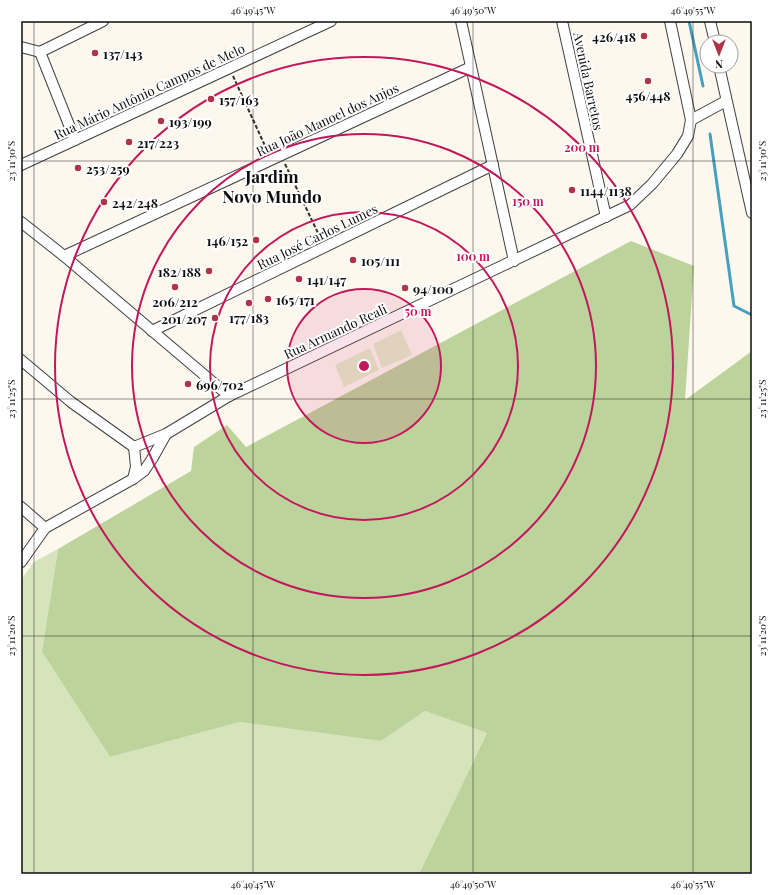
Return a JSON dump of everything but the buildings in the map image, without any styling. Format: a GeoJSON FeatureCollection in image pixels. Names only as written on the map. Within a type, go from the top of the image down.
{"type":"FeatureCollection","features":[{"type":"Feature","properties":{"kind":"street"},"geometry":{"type":"LineString","coordinates":[[21,47],[40,52],[103,21]]}},
{"type":"Feature","properties":{"kind":"street","name":"Rua Mário Antônio Campos de Melo"},"geometry":{"type":"LineString","coordinates":[[21,165],[331,21]]}},
{"type":"Feature","properties":{"kind":"street"},"geometry":{"type":"LineString","coordinates":[[461,21],[514,261]]}},
{"type":"Feature","properties":{"kind":"street","name":"Avenida Barretos"},"geometry":{"type":"LineString","coordinates":[[562,21],[606,217]]}},
{"type":"Feature","properties":{"kind":"street"},"geometry":{"type":"LineString","coordinates":[[670,21],[691,120],[726,101]]}},
{"type":"Feature","properties":{"kind":"street"},"geometry":{"type":"LineString","coordinates":[[710,21],[713,34]]}},
{"type":"Feature","properties":{"kind":"street"},"geometry":{"type":"LineString","coordinates":[[40,52],[75,140]]}},
{"type":"Feature","properties":{"kind":"street","name":"Rua João Manoel dos Anjos"},"geometry":{"type":"LineString","coordinates":[[64,256],[471,67]]}},
{"type":"Feature","properties":{"kind":"street"},"geometry":{"type":"LineString","coordinates":[[721,74],[752,213]]}},
{"type":"Feature","properties":{"kind":"street","name":"Rua Armando Reali"},"geometry":{"type":"LineString","coordinates":[[134,447],[166,434],[229,396],[630,205],[652,184],[677,154],[688,136],[691,120]]}},
{"type":"Feature","properties":{"kind":"street","name":"Rua José Carlos Lumes"},"geometry":{"type":"LineString","coordinates":[[152,331],[493,165]]}},
{"type":"Feature","properties":{"kind":"street"},"geometry":{"type":"LineString","coordinates":[[21,222],[64,256],[229,396]]}},
{"type":"Feature","properties":{"kind":"street"},"geometry":{"type":"LineString","coordinates":[[21,360],[71,402],[134,447],[136,467],[133,479]]}},
{"type":"Feature","properties":{"kind":"street"},"geometry":{"type":"LineString","coordinates":[[21,562],[45,528],[133,479],[144,471],[166,434]]}},
{"type":"Feature","properties":{"kind":"street"},"geometry":{"type":"LineString","coordinates":[[21,507],[45,528]]}},
{"type":"Feature","properties":{"kind":"path"},"geometry":{"type":"LineString","coordinates":[[232,75],[266,148]]}},
{"type":"Feature","properties":{"kind":"path"},"geometry":{"type":"LineString","coordinates":[[284,162],[318,233]]}},
{"type":"Feature","properties":{"kind":"green space"},"geometry":{"type":"Polygon","coordinates":[[[631,241],[694,266],[685,400],[752,351],[752,874],[419,874],[487,733],[425,711],[381,741],[240,722],[110,757],[42,652],[58,549],[191,471],[194,447],[227,425],[246,447],[631,241]]]}},
{"type":"Feature","properties":{"kind":"green space"},"geometry":{"type":"Polygon","coordinates":[[[401,330],[412,355],[382,368],[373,344],[401,330]]]}},
{"type":"Feature","properties":{"kind":"green space"},"geometry":{"type":"Polygon","coordinates":[[[370,348],[379,370],[344,387],[335,365],[370,348]]]}},
{"type":"Feature","properties":{"kind":"green space"},"geometry":{"type":"Polygon","coordinates":[[[58,549],[42,652],[110,757],[240,722],[381,741],[425,711],[487,733],[419,874],[21,874],[21,580],[34,562],[58,549]]]}},
{"type":"Feature","properties":{"kind":"waterway"},"geometry":{"type":"LineString","coordinates":[[689,21],[703,86]]}},
{"type":"Feature","properties":{"kind":"waterway"},"geometry":{"type":"LineString","coordinates":[[710,134],[734,306],[752,315]]}},
{"type":"Feature","properties":{"kind":"place","name":"426/418"},"geometry":{"type":"Point","coordinates":[644,36]}},
{"type":"Feature","properties":{"kind":"place","name":"137/143"},"geometry":{"type":"Point","coordinates":[95,53]}},
{"type":"Feature","properties":{"kind":"place","name":"456/448"},"geometry":{"type":"Point","coordinates":[648,81]}},
{"type":"Feature","properties":{"kind":"place","name":"157/163"},"geometry":{"type":"Point","coordinates":[211,99]}},
{"type":"Feature","properties":{"kind":"place","name":"193/199"},"geometry":{"type":"Point","coordinates":[161,121]}},
{"type":"Feature","properties":{"kind":"place","name":"217/223"},"geometry":{"type":"Point","coordinates":[129,142]}},
{"type":"Feature","properties":{"kind":"place","name":"253/259"},"geometry":{"type":"Point","coordinates":[78,168]}},
{"type":"Feature","properties":{"kind":"place","name":"1144/1138"},"geometry":{"type":"Point","coordinates":[572,190]}},
{"type":"Feature","properties":{"kind":"place","name":"242/248"},"geometry":{"type":"Point","coordinates":[104,202]}},
{"type":"Feature","properties":{"kind":"place","name":"146/152"},"geometry":{"type":"Point","coordinates":[256,240]}},
{"type":"Feature","properties":{"kind":"place","name":"105/111"},"geometry":{"type":"Point","coordinates":[353,260]}},
{"type":"Feature","properties":{"kind":"place","name":"182/188"},"geometry":{"type":"Point","coordinates":[209,271]}},
{"type":"Feature","properties":{"kind":"place","name":"141/147"},"geometry":{"type":"Point","coordinates":[299,279]}},
{"type":"Feature","properties":{"kind":"place","name":"206/212"},"geometry":{"type":"Point","coordinates":[175,287]}},
{"type":"Feature","properties":{"kind":"place","name":"94/100"},"geometry":{"type":"Point","coordinates":[405,288]}},
{"type":"Feature","properties":{"kind":"place","name":"165/171"},"geometry":{"type":"Point","coordinates":[268,299]}},
{"type":"Feature","properties":{"kind":"place","name":"177/183"},"geometry":{"type":"Point","coordinates":[249,303]}},
{"type":"Feature","properties":{"kind":"place","name":"201/207"},"geometry":{"type":"Point","coordinates":[215,318]}},
{"type":"Feature","properties":{"kind":"place","name":"696/702"},"geometry":{"type":"Point","coordinates":[188,384]}},
{"type":"Feature","properties":{"kind":"district","name":"Jardim Novo Mundo"},"geometry":{"type":"Point","coordinates":[272,186]}}]}
